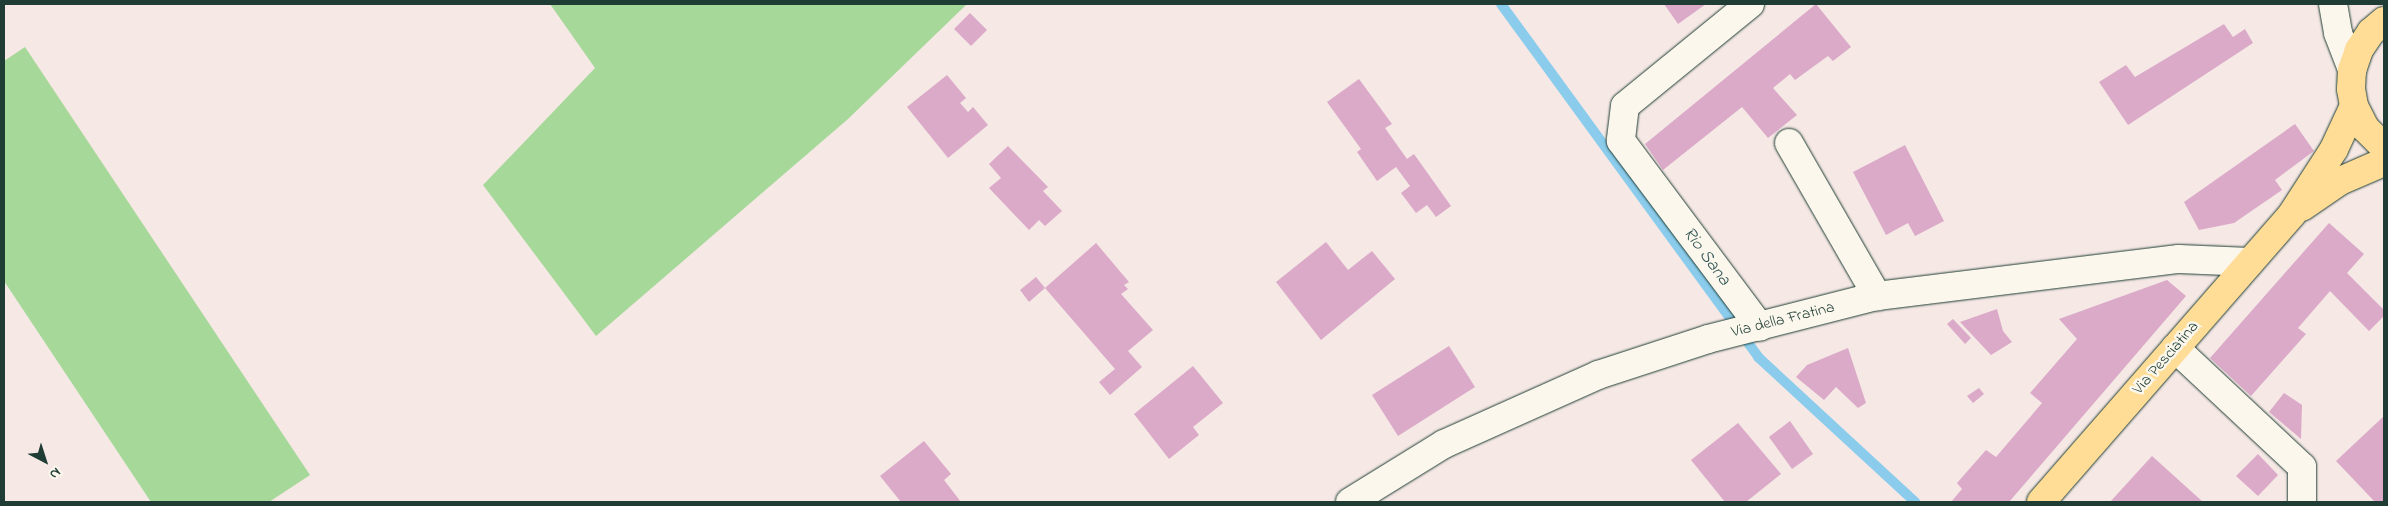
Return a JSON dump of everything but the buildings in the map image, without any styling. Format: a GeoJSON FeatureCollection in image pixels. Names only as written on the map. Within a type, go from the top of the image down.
{"type":"FeatureCollection","features":[{"type":"Feature","properties":{"kind":"main road","name":"Via Pesciatina"},"geometry":{"type":"LineString","coordinates":[[2384,21],[2371,32],[2359,50],[2352,70],[2354,106],[2365,128],[2384,147]]}},
{"type":"Feature","properties":{"kind":"main road","name":"Via Pesciatina"},"geometry":{"type":"LineString","coordinates":[[2040,502],[2292,214],[2334,149],[2354,106]]}},
{"type":"Feature","properties":{"kind":"main road","name":"Via Pesciatina"},"geometry":{"type":"LineString","coordinates":[[2292,214],[2340,181],[2384,162]]}},
{"type":"Feature","properties":{"kind":"street"},"geometry":{"type":"LineString","coordinates":[[1750,4],[1625,106],[1621,141],[1755,328]]}},
{"type":"Feature","properties":{"kind":"street"},"geometry":{"type":"LineString","coordinates":[[2333,4],[2338,33],[2352,70]]}},
{"type":"Feature","properties":{"kind":"street"},"geometry":{"type":"LineString","coordinates":[[1789,143],[1877,296]]}},
{"type":"Feature","properties":{"kind":"street","name":"Via della Fratina"},"geometry":{"type":"LineString","coordinates":[[1350,502],[1444,444],[1598,375],[1708,338],[1755,328],[1877,296],[2179,259],[2250,262]]}},
{"type":"Feature","properties":{"kind":"street"},"geometry":{"type":"LineString","coordinates":[[2176,348],[2302,467],[2302,502]]}},
{"type":"Feature","properties":{"kind":"green space"},"geometry":{"type":"Polygon","coordinates":[[[550,4],[967,4],[848,119],[596,336],[483,185],[595,68],[550,4]]]}},
{"type":"Feature","properties":{"kind":"green space"},"geometry":{"type":"Polygon","coordinates":[[[25,47],[310,475],[269,502],[151,502],[4,281],[4,61],[25,47]]]}},
{"type":"Feature","properties":{"kind":"waterway","name":"Rio Sana"},"geometry":{"type":"LineString","coordinates":[[1501,4],[1758,357],[1915,502]]}}]}
